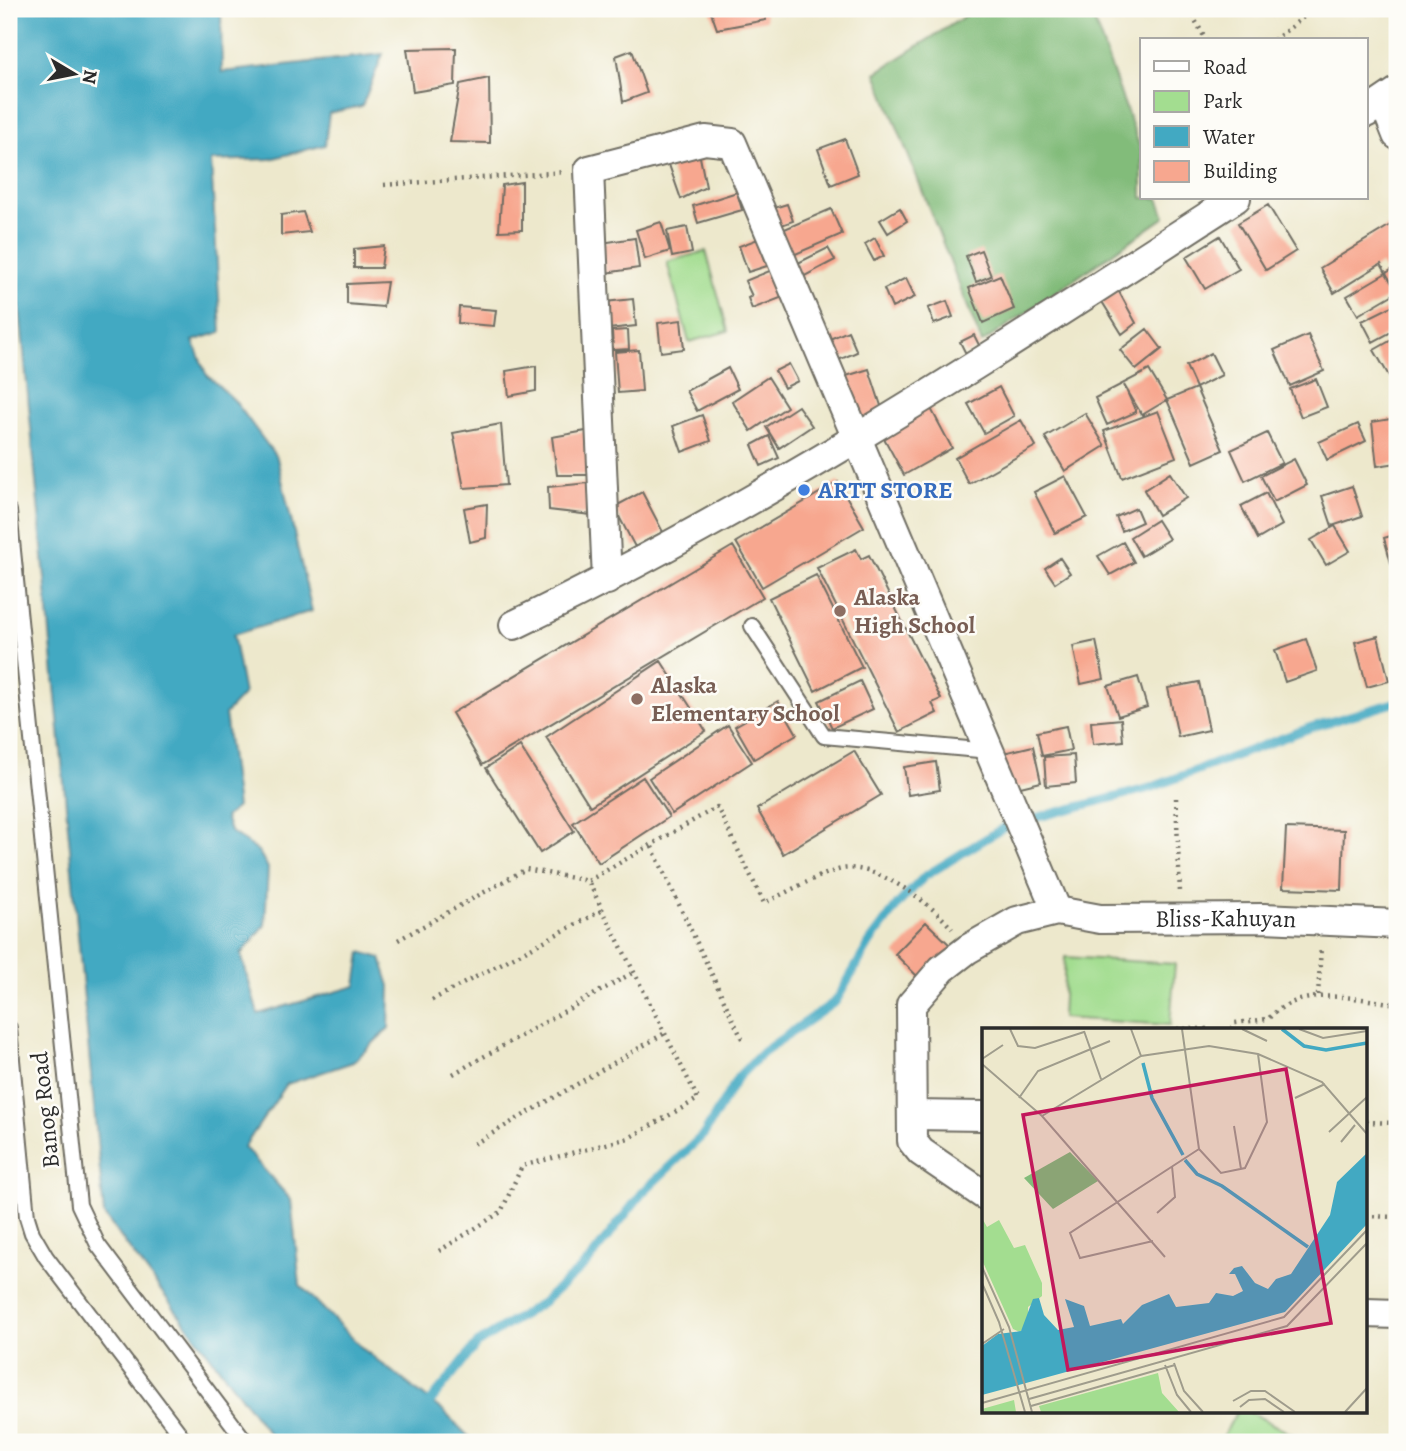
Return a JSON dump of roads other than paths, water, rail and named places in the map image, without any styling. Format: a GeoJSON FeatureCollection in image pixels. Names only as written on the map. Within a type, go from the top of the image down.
{"type":"FeatureCollection","features":[{"type":"Feature","properties":{"kind":"street"},"geometry":{"type":"LineString","coordinates":[[1382,102],[1397,135]]}},
{"type":"Feature","properties":{"kind":"street"},"geometry":{"type":"LineString","coordinates":[[607,580],[589,170],[705,140],[732,143],[1057,911],[1017,921],[968,950],[942,970],[911,1004],[912,1141],[921,1152],[982,1194]]}},
{"type":"Feature","properties":{"kind":"street"},"geometry":{"type":"LineString","coordinates":[[514,625],[607,580],[858,437],[984,361],[1233,200]]}},
{"type":"Feature","properties":{"kind":"street","name":"Bliss-Kahuyan"},"geometry":{"type":"LineString","coordinates":[[1057,911],[1100,919],[1264,918],[1322,923],[1397,924]]}},
{"type":"Feature","properties":{"kind":"street"},"geometry":{"type":"LineString","coordinates":[[912,1115],[982,1116]]}},
{"type":"Feature","properties":{"kind":"street"},"geometry":{"type":"LineString","coordinates":[[1368,1313],[1397,1314]]}},
{"type":"Feature","properties":{"kind":"lane","name":"Banog Road"},"geometry":{"type":"LineString","coordinates":[[9,511],[79,1205],[98,1245],[246,1442]]}},
{"type":"Feature","properties":{"kind":"lane"},"geometry":{"type":"LineString","coordinates":[[752,626],[824,736],[990,751]]}},
{"type":"Feature","properties":{"kind":"lane"},"geometry":{"type":"LineString","coordinates":[[9,1028],[25,1202],[32,1233],[46,1257],[186,1442]]}},
{"type":"Feature","properties":{"kind":"water"},"geometry":{"type":"Polygon","coordinates":[[[9,9],[221,9],[222,72],[383,54],[362,106],[329,113],[325,145],[270,159],[211,161],[221,332],[193,341],[206,374],[234,400],[277,458],[312,611],[233,635],[244,694],[225,714],[237,807],[225,817],[230,831],[259,852],[268,868],[265,925],[241,954],[258,1014],[356,986],[361,952],[381,958],[390,986],[389,1028],[353,1062],[287,1084],[244,1147],[291,1200],[300,1285],[363,1349],[443,1411],[474,1442],[275,1442],[104,1215],[9,191],[9,9]]]}},
{"type":"Feature","properties":{"kind":"waterway"},"geometry":{"type":"LineString","coordinates":[[431,1401],[477,1344],[543,1302],[588,1262],[643,1192],[704,1134],[738,1077],[763,1052],[836,1001],[870,942],[899,903],[925,876],[1008,825],[1150,788],[1312,727],[1397,702]]}},
{"type":"Feature","properties":{"kind":"place","name":"ARTT STORE"},"geometry":{"type":"Point","coordinates":[804,490]}},
{"type":"Feature","properties":{"kind":"place","name":"Alaska High School"},"geometry":{"type":"Point","coordinates":[840,611]}},
{"type":"Feature","properties":{"kind":"place","name":"Alaska Elementary School"},"geometry":{"type":"Point","coordinates":[637,699]}}]}
